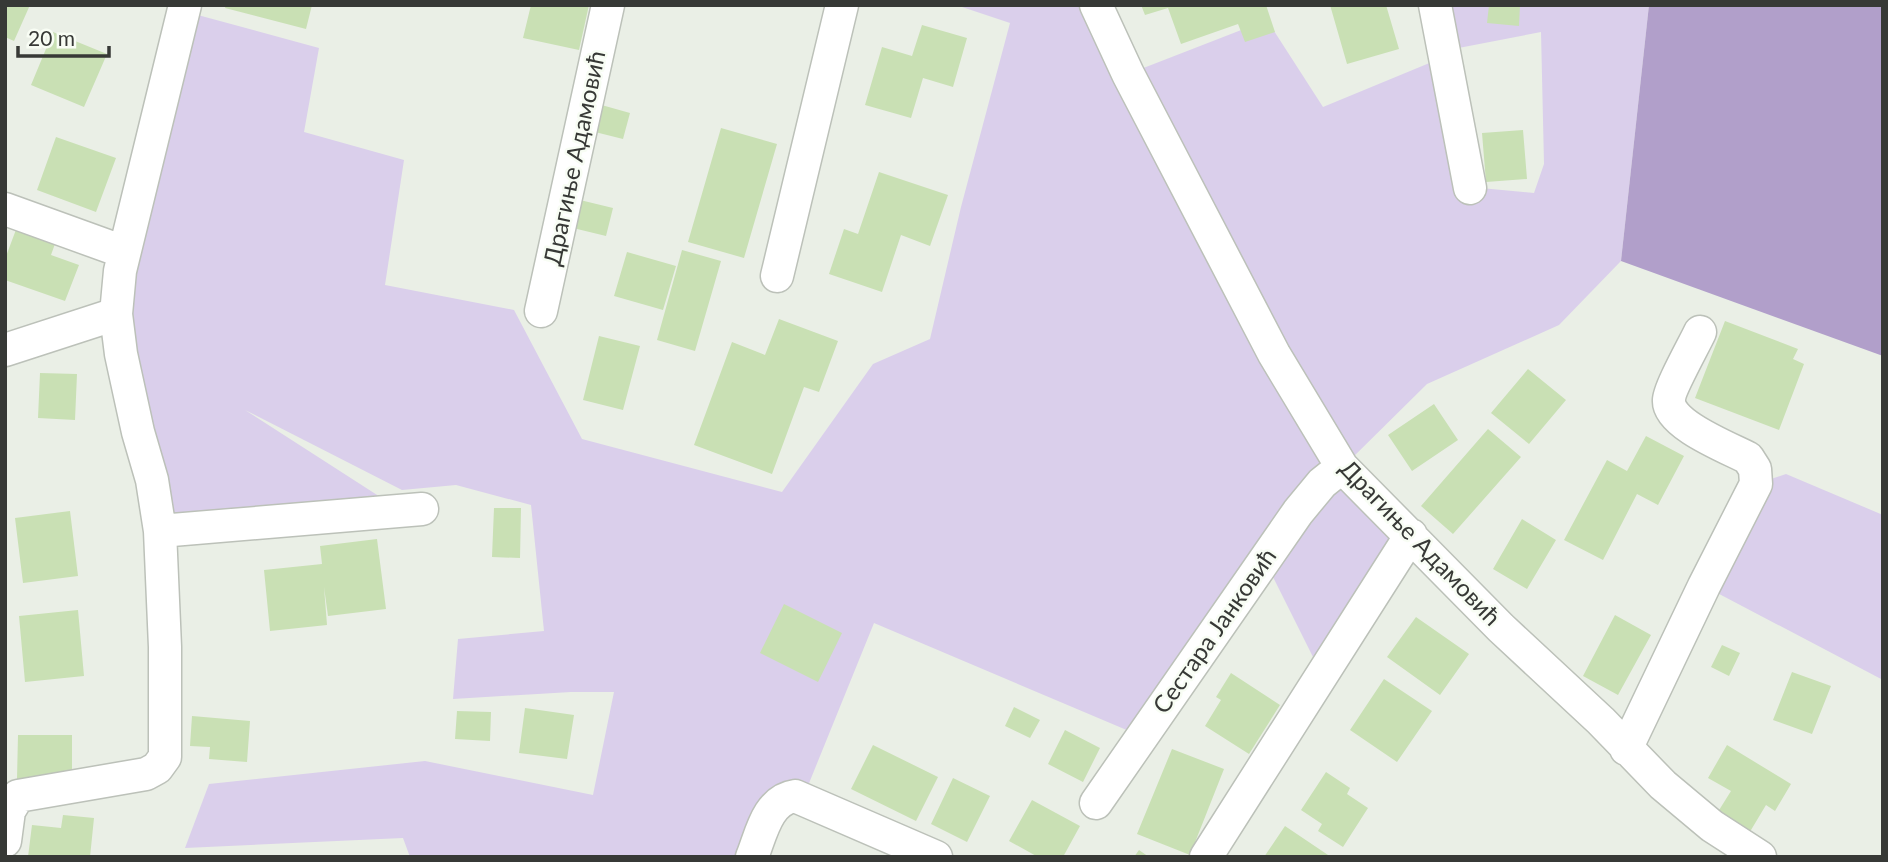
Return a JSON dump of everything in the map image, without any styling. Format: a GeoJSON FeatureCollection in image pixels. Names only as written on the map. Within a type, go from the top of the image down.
{"type":"FeatureCollection","features":[{"type":"Feature","properties":{"kind":"street"},"geometry":{"type":"LineString","coordinates":[[5,841],[9,811],[18,796],[146,774],[157,768],[165,757],[165,647],[160,531],[152,480],[138,432],[121,354],[117,314],[124,252],[185,5]]}},
{"type":"Feature","properties":{"kind":"street","name":"Драгиње Адамовић"},"geometry":{"type":"LineString","coordinates":[[541,311],[608,5]]}},
{"type":"Feature","properties":{"kind":"street"},"geometry":{"type":"LineString","coordinates":[[777,276],[842,5]]}},
{"type":"Feature","properties":{"kind":"street","name":"Драгиње Адамовић"},"geometry":{"type":"LineString","coordinates":[[1096,5],[1128,74],[1274,354],[1342,467],[1501,628],[1601,721],[1626,749],[1692,810],[1760,857]]}},
{"type":"Feature","properties":{"kind":"street"},"geometry":{"type":"LineString","coordinates":[[1435,5],[1470,188]]}},
{"type":"Feature","properties":{"kind":"street"},"geometry":{"type":"LineString","coordinates":[[5,209],[124,252]]}},
{"type":"Feature","properties":{"kind":"street"},"geometry":{"type":"LineString","coordinates":[[5,350],[117,314]]}},
{"type":"Feature","properties":{"kind":"street"},"geometry":{"type":"LineString","coordinates":[[1626,749],[1756,484],[1755,469],[1748,458],[1679,422],[1670,412],[1668,399],[1700,332]]}},
{"type":"Feature","properties":{"kind":"street","name":"Сестара Јанковић"},"geometry":{"type":"LineString","coordinates":[[1096,803],[1298,512],[1322,483],[1342,467]]}},
{"type":"Feature","properties":{"kind":"street"},"geometry":{"type":"LineString","coordinates":[[160,531],[422,509]]}},
{"type":"Feature","properties":{"kind":"street"},"geometry":{"type":"LineString","coordinates":[[1206,857],[1411,535]]}},
{"type":"Feature","properties":{"kind":"street"},"geometry":{"type":"LineString","coordinates":[[752,857],[775,805],[785,797],[795,796],[936,857]]}},
{"type":"Feature","properties":{"kind":"shaded area"},"geometry":{"type":"Polygon","coordinates":[[[956,5],[1096,5],[1128,74],[1267,20],[1323,107],[1444,57],[1470,187],[1534,193],[1544,164],[1541,32],[1443,51],[1435,5],[1649,5],[1621,261],[1559,325],[1427,384],[1343,467],[1411,535],[1322,675],[1261,553],[1129,731],[874,623],[803,798],[752,857],[410,857],[403,838],[185,848],[209,784],[425,761],[593,795],[614,692],[453,699],[458,639],[544,631],[531,505],[456,485],[402,490],[245,410],[402,511],[160,531],[121,354],[183,11],[319,48],[304,132],[404,160],[385,285],[514,310],[582,439],[782,492],[873,364],[930,339],[961,207],[1010,23],[956,5]]]}},
{"type":"Feature","properties":{"kind":"shaded area"},"geometry":{"type":"Polygon","coordinates":[[[1649,5],[1883,5],[1883,356],[1621,261],[1649,5]]]}},
{"type":"Feature","properties":{"kind":"shaded area"},"geometry":{"type":"Polygon","coordinates":[[[1786,474],[1883,515],[1883,680],[1704,586],[1756,484],[1786,474]]]}},
{"type":"Feature","properties":{"kind":"building"},"geometry":{"type":"Polygon","coordinates":[[[5,5],[30,5],[14,41],[5,37],[5,5]]]}},
{"type":"Feature","properties":{"kind":"building"},"geometry":{"type":"Polygon","coordinates":[[[226,5],[312,5],[306,29],[225,8],[226,5]]]}},
{"type":"Feature","properties":{"kind":"building"},"geometry":{"type":"Polygon","coordinates":[[[531,5],[589,5],[579,50],[523,38],[531,5]]]}},
{"type":"Feature","properties":{"kind":"building"},"geometry":{"type":"Polygon","coordinates":[[[1141,5],[1266,5],[1275,32],[1245,42],[1238,24],[1181,44],[1168,8],[1145,15],[1141,5]]]}},
{"type":"Feature","properties":{"kind":"building"},"geometry":{"type":"Polygon","coordinates":[[[1330,5],[1386,5],[1399,49],[1347,64],[1330,5]]]}},
{"type":"Feature","properties":{"kind":"building"},"geometry":{"type":"Polygon","coordinates":[[[1489,5],[1520,5],[1519,26],[1487,23],[1489,5]]]}},
{"type":"Feature","properties":{"kind":"building"},"geometry":{"type":"Polygon","coordinates":[[[922,25],[967,38],[953,87],[923,78],[911,118],[865,105],[882,47],[912,56],[922,25]]]}},
{"type":"Feature","properties":{"kind":"building"},"geometry":{"type":"Polygon","coordinates":[[[53,32],[107,54],[84,107],[31,85],[53,32]]]}},
{"type":"Feature","properties":{"kind":"building"},"geometry":{"type":"Polygon","coordinates":[[[598,104],[630,113],[623,139],[591,131],[598,104]]]}},
{"type":"Feature","properties":{"kind":"building"},"geometry":{"type":"Polygon","coordinates":[[[721,128],[777,144],[744,258],[688,242],[721,128]]]}},
{"type":"Feature","properties":{"kind":"building"},"geometry":{"type":"Polygon","coordinates":[[[1523,130],[1527,179],[1486,182],[1482,133],[1523,130]]]}},
{"type":"Feature","properties":{"kind":"building"},"geometry":{"type":"Polygon","coordinates":[[[56,137],[116,158],[96,212],[37,190],[56,137]]]}},
{"type":"Feature","properties":{"kind":"building"},"geometry":{"type":"Polygon","coordinates":[[[879,172],[948,195],[930,246],[901,235],[882,292],[829,274],[844,229],[858,234],[879,172]]]}},
{"type":"Feature","properties":{"kind":"building"},"geometry":{"type":"Polygon","coordinates":[[[580,200],[613,208],[606,236],[573,228],[580,200]]]}},
{"type":"Feature","properties":{"kind":"building"},"geometry":{"type":"Polygon","coordinates":[[[17,227],[56,241],[51,255],[79,265],[65,301],[5,280],[5,259],[17,227]]]}},
{"type":"Feature","properties":{"kind":"building"},"geometry":{"type":"Polygon","coordinates":[[[682,250],[721,261],[695,351],[657,340],[682,250]]]}},
{"type":"Feature","properties":{"kind":"building"},"geometry":{"type":"Polygon","coordinates":[[[627,252],[676,266],[663,310],[614,296],[627,252]]]}},
{"type":"Feature","properties":{"kind":"building"},"geometry":{"type":"Polygon","coordinates":[[[779,319],[838,341],[819,392],[804,387],[772,474],[694,445],[732,342],[765,355],[779,319]]]}},
{"type":"Feature","properties":{"kind":"building"},"geometry":{"type":"Polygon","coordinates":[[[1725,321],[1798,349],[1793,359],[1804,364],[1779,430],[1695,398],[1725,321]]]}},
{"type":"Feature","properties":{"kind":"building"},"geometry":{"type":"Polygon","coordinates":[[[599,336],[640,346],[623,410],[583,400],[599,336]]]}},
{"type":"Feature","properties":{"kind":"building"},"geometry":{"type":"Polygon","coordinates":[[[1528,369],[1566,400],[1529,444],[1491,413],[1528,369]]]}},
{"type":"Feature","properties":{"kind":"building"},"geometry":{"type":"Polygon","coordinates":[[[40,373],[77,374],[75,420],[38,418],[40,373]]]}},
{"type":"Feature","properties":{"kind":"building"},"geometry":{"type":"Polygon","coordinates":[[[1434,404],[1458,440],[1412,471],[1388,435],[1434,404]]]}},
{"type":"Feature","properties":{"kind":"building"},"geometry":{"type":"Polygon","coordinates":[[[1488,429],[1521,457],[1453,534],[1421,506],[1488,429]]]}},
{"type":"Feature","properties":{"kind":"building"},"geometry":{"type":"Polygon","coordinates":[[[1646,436],[1684,456],[1658,505],[1637,494],[1603,560],[1564,540],[1607,460],[1627,471],[1646,436]]]}},
{"type":"Feature","properties":{"kind":"building"},"geometry":{"type":"Polygon","coordinates":[[[494,508],[521,508],[520,558],[492,557],[494,508]]]}},
{"type":"Feature","properties":{"kind":"building"},"geometry":{"type":"Polygon","coordinates":[[[70,511],[78,576],[23,583],[15,518],[70,511]]]}},
{"type":"Feature","properties":{"kind":"building"},"geometry":{"type":"Polygon","coordinates":[[[1522,519],[1556,540],[1527,589],[1493,569],[1522,519]]]}},
{"type":"Feature","properties":{"kind":"building"},"geometry":{"type":"Polygon","coordinates":[[[377,539],[386,609],[328,616],[324,587],[327,625],[270,631],[264,570],[322,564],[320,546],[377,539]]]}},
{"type":"Feature","properties":{"kind":"building"},"geometry":{"type":"Polygon","coordinates":[[[784,604],[842,633],[818,682],[760,653],[784,604]]]}},
{"type":"Feature","properties":{"kind":"building"},"geometry":{"type":"Polygon","coordinates":[[[78,610],[84,676],[25,682],[19,616],[78,610]]]}},
{"type":"Feature","properties":{"kind":"building"},"geometry":{"type":"Polygon","coordinates":[[[1615,615],[1651,635],[1618,695],[1583,676],[1615,615]]]}},
{"type":"Feature","properties":{"kind":"building"},"geometry":{"type":"Polygon","coordinates":[[[1416,617],[1469,654],[1440,695],[1387,657],[1416,617]]]}},
{"type":"Feature","properties":{"kind":"building"},"geometry":{"type":"Polygon","coordinates":[[[1722,645],[1740,653],[1729,676],[1711,667],[1722,645]]]}},
{"type":"Feature","properties":{"kind":"building"},"geometry":{"type":"Polygon","coordinates":[[[1792,672],[1831,686],[1812,734],[1773,720],[1792,672]]]}},
{"type":"Feature","properties":{"kind":"building"},"geometry":{"type":"Polygon","coordinates":[[[1231,673],[1280,705],[1249,754],[1205,726],[1221,700],[1216,697],[1231,673]]]}},
{"type":"Feature","properties":{"kind":"building"},"geometry":{"type":"Polygon","coordinates":[[[1384,679],[1432,711],[1397,762],[1350,730],[1384,679]]]}},
{"type":"Feature","properties":{"kind":"building"},"geometry":{"type":"Polygon","coordinates":[[[1014,707],[1040,720],[1030,738],[1005,726],[1014,707]]]}},
{"type":"Feature","properties":{"kind":"building"},"geometry":{"type":"Polygon","coordinates":[[[525,708],[574,715],[567,759],[519,753],[525,708]]]}},
{"type":"Feature","properties":{"kind":"building"},"geometry":{"type":"Polygon","coordinates":[[[457,711],[491,712],[490,741],[455,739],[457,711]]]}},
{"type":"Feature","properties":{"kind":"building"},"geometry":{"type":"Polygon","coordinates":[[[192,716],[250,721],[247,762],[209,759],[210,747],[190,746],[192,716]]]}},
{"type":"Feature","properties":{"kind":"building"},"geometry":{"type":"Polygon","coordinates":[[[1065,730],[1100,748],[1083,782],[1048,764],[1065,730]]]}},
{"type":"Feature","properties":{"kind":"building"},"geometry":{"type":"Polygon","coordinates":[[[18,735],[72,735],[72,780],[17,779],[18,735]]]}},
{"type":"Feature","properties":{"kind":"building"},"geometry":{"type":"Polygon","coordinates":[[[873,745],[938,777],[916,821],[851,789],[873,745]]]}},
{"type":"Feature","properties":{"kind":"building"},"geometry":{"type":"Polygon","coordinates":[[[1727,745],[1791,784],[1775,811],[1766,805],[1748,835],[1716,815],[1731,791],[1708,778],[1727,745]]]}},
{"type":"Feature","properties":{"kind":"building"},"geometry":{"type":"Polygon","coordinates":[[[1172,749],[1224,769],[1190,855],[1137,834],[1172,749]]]}},
{"type":"Feature","properties":{"kind":"building"},"geometry":{"type":"Polygon","coordinates":[[[1326,772],[1350,788],[1347,794],[1368,808],[1343,847],[1318,831],[1322,824],[1301,810],[1326,772]]]}},
{"type":"Feature","properties":{"kind":"building"},"geometry":{"type":"Polygon","coordinates":[[[953,778],[990,796],[967,842],[931,824],[953,778]]]}},
{"type":"Feature","properties":{"kind":"building"},"geometry":{"type":"Polygon","coordinates":[[[1032,800],[1080,826],[1063,857],[1038,857],[1009,841],[1032,800]]]}},
{"type":"Feature","properties":{"kind":"building"},"geometry":{"type":"Polygon","coordinates":[[[63,815],[94,818],[90,857],[28,857],[32,825],[61,828],[63,815]]]}},
{"type":"Feature","properties":{"kind":"building"},"geometry":{"type":"Polygon","coordinates":[[[1285,826],[1331,857],[1264,857],[1285,826]]]}},
{"type":"Feature","properties":{"kind":"building"},"geometry":{"type":"Polygon","coordinates":[[[1139,850],[1149,857],[1134,857],[1139,850]]]}}]}
